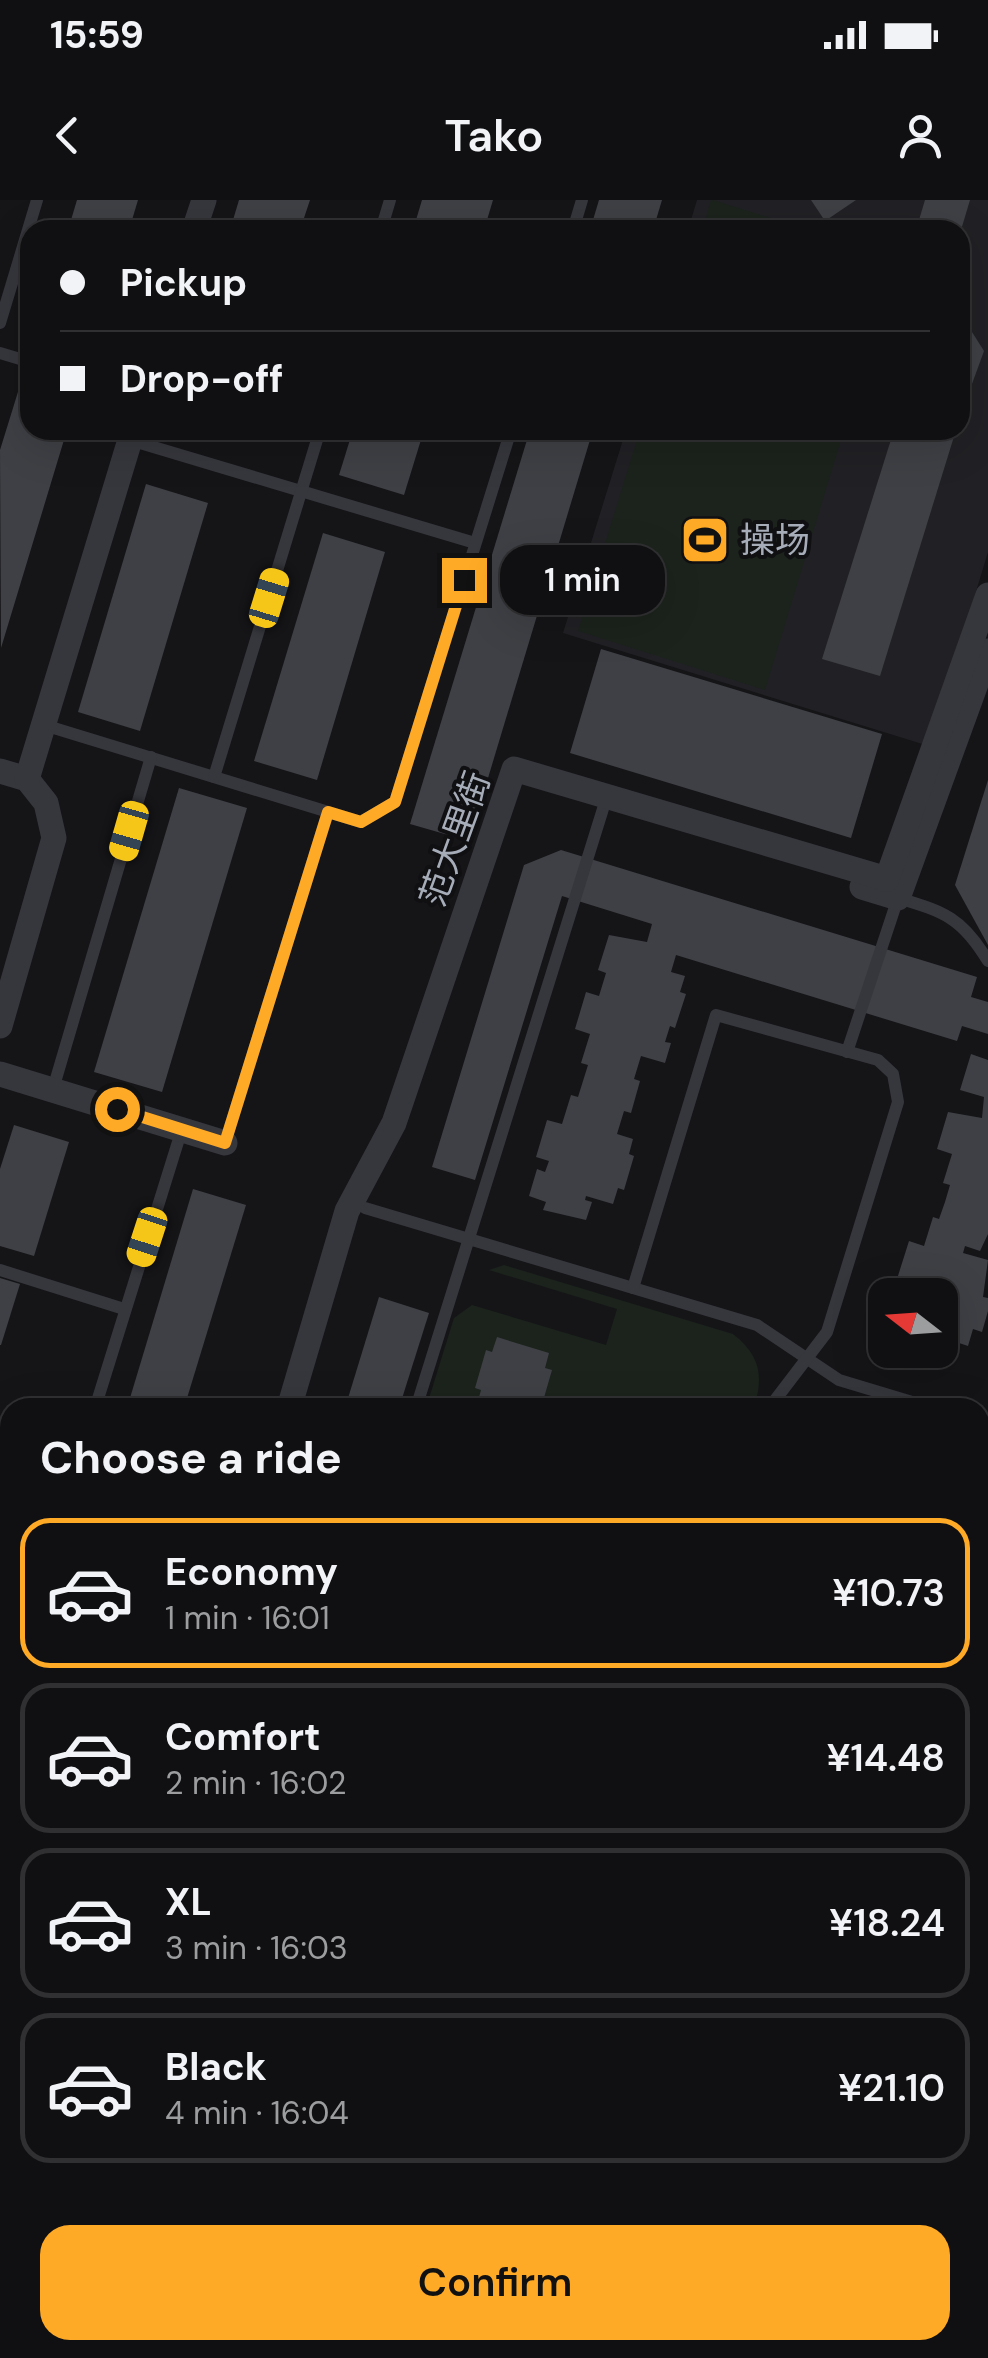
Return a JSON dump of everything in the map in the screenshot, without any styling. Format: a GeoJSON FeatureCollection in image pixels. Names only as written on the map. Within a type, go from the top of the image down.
{"type":"FeatureCollection","features":[{"type":"Feature","properties":{"kind":"street"},"geometry":{"type":"LineString","coordinates":[[27,779],[130,440]]}},
{"type":"Feature","properties":{"kind":"street"},"geometry":{"type":"LineString","coordinates":[[892,888],[988,595]]}},
{"type":"Feature","properties":{"kind":"street"},"geometry":{"type":"LineString","coordinates":[[892,888],[988,651]]}},
{"type":"Feature","properties":{"kind":"street","name":"范大里街"},"geometry":{"type":"LineString","coordinates":[[291,1398],[346,1212],[394,1122],[514,769],[892,888]]}},
{"type":"Feature","properties":{"kind":"street"},"geometry":{"type":"LineString","coordinates":[[0,770],[27,779],[46,803],[54,838],[0,1026]]}},
{"type":"Feature","properties":{"kind":"street","name":"范大里街"},"geometry":{"type":"LineString","coordinates":[[306,1398],[365,1208],[406,1126],[523,785],[892,888]]}},
{"type":"Feature","properties":{"kind":"street"},"geometry":{"type":"LineString","coordinates":[[0,1074],[225,1143]]}},
{"type":"Feature","properties":{"kind":"lane"},"geometry":{"type":"LineString","coordinates":[[0,323],[20,258]]}},
{"type":"Feature","properties":{"kind":"lane"},"geometry":{"type":"LineString","coordinates":[[147,440],[302,492],[475,543]]}},
{"type":"Feature","properties":{"kind":"lane"},"geometry":{"type":"LineString","coordinates":[[214,777],[317,440]]}},
{"type":"Feature","properties":{"kind":"lane"},"geometry":{"type":"LineString","coordinates":[[44,724],[361,822],[395,802],[507,440]]}},
{"type":"Feature","properties":{"kind":"lane"},"geometry":{"type":"LineString","coordinates":[[53,1089],[151,758]]}},
{"type":"Feature","properties":{"kind":"lane"},"geometry":{"type":"LineString","coordinates":[[419,1398],[606,796]]}},
{"type":"Feature","properties":{"kind":"lane"},"geometry":{"type":"LineString","coordinates":[[225,1143],[328,812]]}},
{"type":"Feature","properties":{"kind":"lane"},"geometry":{"type":"LineString","coordinates":[[846,1052],[892,888],[942,911],[968,929],[988,961]]}},
{"type":"Feature","properties":{"kind":"lane"},"geometry":{"type":"LineString","coordinates":[[633,1288],[716,1014],[878,1060],[893,1074],[898,1102],[827,1332],[776,1398]]}},
{"type":"Feature","properties":{"kind":"lane"},"geometry":{"type":"LineString","coordinates":[[98,1398],[182,1129]]}},
{"type":"Feature","properties":{"kind":"lane"},"geometry":{"type":"LineString","coordinates":[[365,1208],[757,1325],[839,1380],[899,1398]]}},
{"type":"Feature","properties":{"kind":"lane"},"geometry":{"type":"LineString","coordinates":[[0,1270],[124,1309]]}},
{"type":"Feature","properties":{"kind":"shaded area"},"geometry":{"type":"Polygon","coordinates":[[[697,200],[988,200],[988,552],[929,746],[563,633],[623,440],[970,440],[970,220],[691,220],[697,200]]]}},
{"type":"Feature","properties":{"kind":"shaded area"},"geometry":{"type":"Polygon","coordinates":[[[713,200],[777,220],[705,220],[713,200]]]}},
{"type":"Feature","properties":{"kind":"shaded area","name":"操场"},"geometry":{"type":"Polygon","coordinates":[[[637,440],[841,440],[765,690],[578,631],[637,440]]]}},
{"type":"Feature","properties":{"kind":"shaded area"},"geometry":{"type":"Polygon","coordinates":[[[504,1265],[733,1334],[754,1358],[759,1376],[756,1398],[429,1398],[454,1318],[472,1305],[606,1345],[617,1309],[489,1270],[504,1265]]]}},
{"type":"Feature","properties":{"kind":"building"},"geometry":{"type":"Polygon","coordinates":[[[77,200],[138,200],[132,220],[71,220],[77,200]]]}},
{"type":"Feature","properties":{"kind":"building"},"geometry":{"type":"Polygon","coordinates":[[[239,200],[310,200],[303,220],[233,220],[239,200]]]}},
{"type":"Feature","properties":{"kind":"building"},"geometry":{"type":"Polygon","coordinates":[[[422,200],[493,200],[487,220],[416,220],[422,200]]]}},
{"type":"Feature","properties":{"kind":"building"},"geometry":{"type":"Polygon","coordinates":[[[599,200],[662,200],[656,220],[593,220],[599,200]]]}},
{"type":"Feature","properties":{"kind":"building"},"geometry":{"type":"Polygon","coordinates":[[[811,200],[856,200],[826,220],[811,200]]]}},
{"type":"Feature","properties":{"kind":"building"},"geometry":{"type":"Polygon","coordinates":[[[925,200],[970,200],[964,220],[919,220],[925,200]]]}},
{"type":"Feature","properties":{"kind":"building"},"geometry":{"type":"Polygon","coordinates":[[[970,329],[984,351],[970,389],[970,329]]]}},
{"type":"Feature","properties":{"kind":"building"},"geometry":{"type":"Polygon","coordinates":[[[20,385],[20,440],[64,440],[1,648],[0,450],[20,385]]]}},
{"type":"Feature","properties":{"kind":"building"},"geometry":{"type":"Polygon","coordinates":[[[350,440],[421,440],[404,495],[339,475],[350,440]]]}},
{"type":"Feature","properties":{"kind":"building"},"geometry":{"type":"Polygon","coordinates":[[[527,440],[590,440],[469,841],[410,824],[527,440]]]}},
{"type":"Feature","properties":{"kind":"building"},"geometry":{"type":"Polygon","coordinates":[[[891,440],[953,440],[880,676],[822,659],[891,440]]]}},
{"type":"Feature","properties":{"kind":"building"},"geometry":{"type":"Polygon","coordinates":[[[146,484],[208,503],[140,731],[78,712],[146,484]]]}},
{"type":"Feature","properties":{"kind":"building"},"geometry":{"type":"Polygon","coordinates":[[[323,533],[385,552],[317,780],[254,761],[323,533]]]}},
{"type":"Feature","properties":{"kind":"building"},"geometry":{"type":"Polygon","coordinates":[[[601,649],[882,734],[851,838],[570,753],[601,649]]]}},
{"type":"Feature","properties":{"kind":"building"},"geometry":{"type":"Polygon","coordinates":[[[988,780],[988,945],[955,885],[988,780]]]}},
{"type":"Feature","properties":{"kind":"building"},"geometry":{"type":"Polygon","coordinates":[[[179,788],[247,808],[162,1092],[94,1072],[179,788]]]}},
{"type":"Feature","properties":{"kind":"building"},"geometry":{"type":"Polygon","coordinates":[[[561,850],[977,977],[971,997],[988,1002],[988,1034],[962,1026],[957,1041],[676,955],[671,972],[685,976],[680,992],[686,994],[675,1028],[670,1026],[665,1042],[671,1043],[665,1063],[641,1056],[634,1079],[640,1081],[631,1113],[624,1111],[617,1134],[633,1139],[629,1154],[634,1156],[624,1190],[618,1188],[613,1204],[586,1196],[585,1200],[592,1202],[586,1220],[543,1210],[546,1202],[529,1196],[537,1169],[545,1172],[549,1161],[536,1157],[547,1120],[562,1124],[571,1095],[578,1097],[588,1065],[581,1063],[590,1034],[575,1029],[586,992],[599,996],[606,973],[598,970],[609,935],[647,942],[652,924],[562,896],[475,1180],[432,1167],[524,865],[561,850]]]}},
{"type":"Feature","properties":{"kind":"building"},"geometry":{"type":"Polygon","coordinates":[[[971,1054],[988,1060],[988,1234],[980,1251],[965,1246],[963,1253],[988,1260],[983,1297],[988,1298],[988,1311],[982,1332],[973,1329],[968,1346],[958,1343],[958,1278],[897,1278],[909,1241],[924,1246],[933,1217],[939,1219],[945,1202],[950,1185],[943,1183],[952,1154],[937,1149],[948,1112],[982,1118],[984,1097],[960,1090],[971,1054]]]}},
{"type":"Feature","properties":{"kind":"building"},"geometry":{"type":"Polygon","coordinates":[[[14,1125],[69,1142],[34,1256],[0,1246],[0,1169],[14,1125]]]}},
{"type":"Feature","properties":{"kind":"building"},"geometry":{"type":"Polygon","coordinates":[[[193,1189],[246,1205],[187,1398],[130,1398],[193,1189]]]}},
{"type":"Feature","properties":{"kind":"building"},"geometry":{"type":"Polygon","coordinates":[[[0,1278],[20,1284],[1,1345],[0,1345],[0,1278]]]}},
{"type":"Feature","properties":{"kind":"building"},"geometry":{"type":"Polygon","coordinates":[[[379,1297],[429,1313],[402,1398],[348,1398],[379,1297]]]}},
{"type":"Feature","properties":{"kind":"building"},"geometry":{"type":"Polygon","coordinates":[[[497,1337],[549,1353],[545,1368],[552,1370],[544,1398],[479,1398],[481,1390],[475,1388],[486,1350],[492,1352],[497,1337]]]}},
{"type":"Feature","properties":{"kind":"place","name":"操场"},"geometry":{"type":"Point","coordinates":[705,540]}},
{"type":"Feature","properties":{"kind":"route"},"geometry":{"type":"LineString","coordinates":[[117,1109],[225,1143],[328,812],[361,822],[395,802],[464,580]]}}]}
